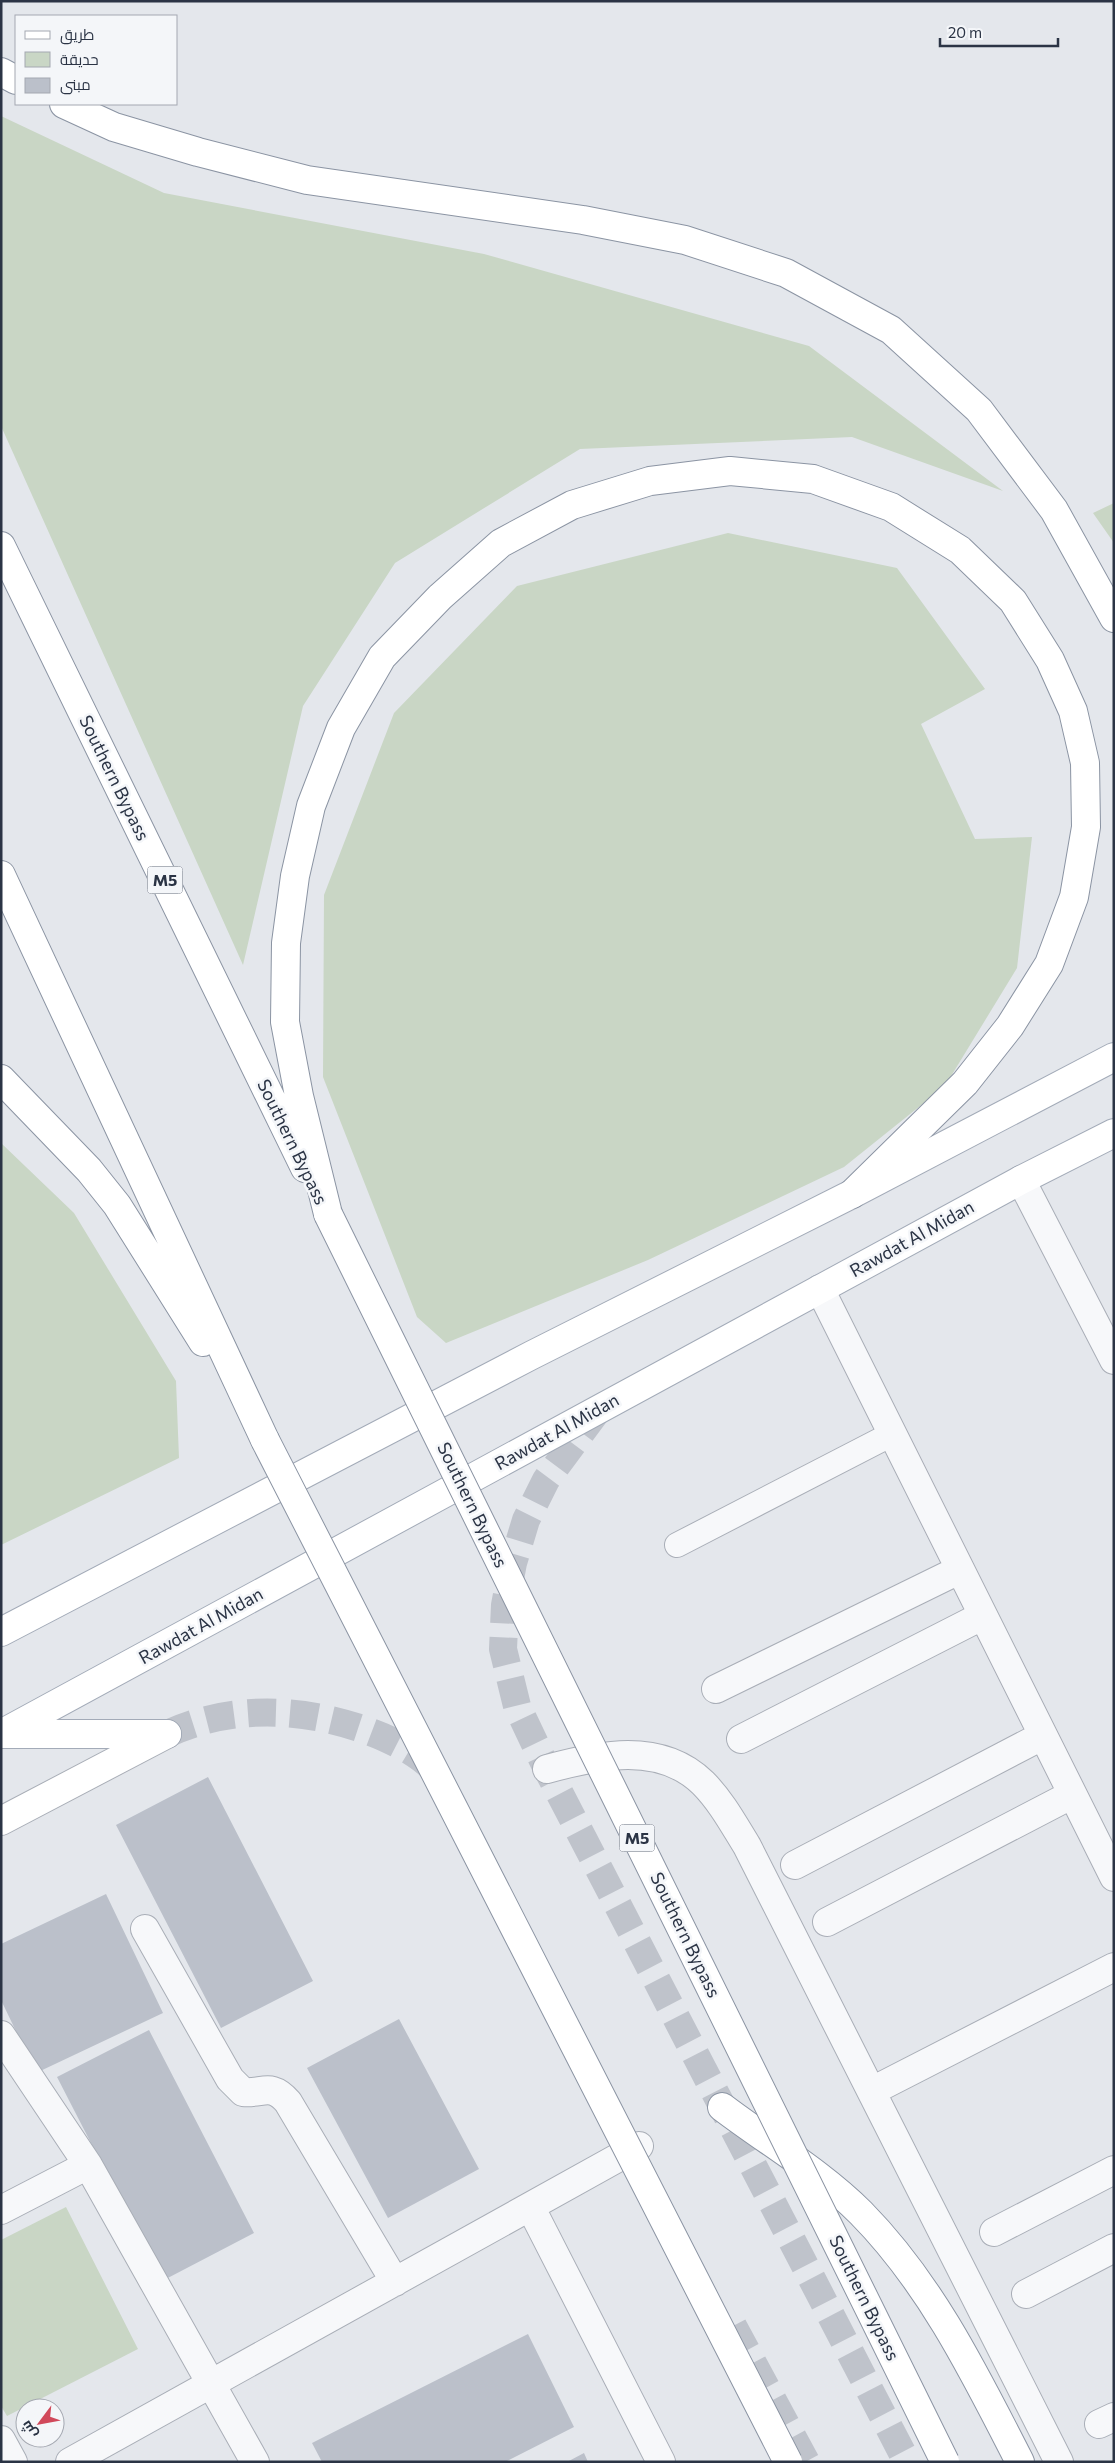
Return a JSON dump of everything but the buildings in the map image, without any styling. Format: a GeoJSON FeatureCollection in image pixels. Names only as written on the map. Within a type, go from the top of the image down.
{"type":"FeatureCollection","features":[{"type":"Feature","properties":{"kind":"main road"},"geometry":{"type":"LineString","coordinates":[[1,72],[15,79]]}},
{"type":"Feature","properties":{"kind":"main road"},"geometry":{"type":"LineString","coordinates":[[66,105],[114,127],[198,152],[307,180],[601,223],[685,240],[786,274],[891,330],[979,410],[1054,510],[1114,618]]}},
{"type":"Feature","properties":{"kind":"main road"},"geometry":{"type":"LineString","coordinates":[[328,1214],[299,1096],[286,1022],[286,943],[295,876],[311,806],[341,728],[382,657],[440,597],[501,543],[572,504],[650,481],[730,471],[813,479],[891,507],[960,550],[1013,601],[1050,660],[1073,711],[1085,763],[1086,827],[1074,897],[1049,964],[1010,1026],[965,1083],[852,1194]]}},
{"type":"Feature","properties":{"kind":"main road","name":"Southern Bypass"},"geometry":{"type":"LineString","coordinates":[[1,546],[328,1214],[946,2462]]}},
{"type":"Feature","properties":{"kind":"main road"},"geometry":{"type":"LineString","coordinates":[[1,875],[265,1440],[788,2462]]}},
{"type":"Feature","properties":{"kind":"main road"},"geometry":{"type":"LineString","coordinates":[[1,1632],[532,1355],[852,1194],[1114,1057]]}},
{"type":"Feature","properties":{"kind":"main road"},"geometry":{"type":"LineString","coordinates":[[1,1079],[90,1170],[117,1205],[265,1440]]}},
{"type":"Feature","properties":{"kind":"main road","name":"Rawdat Al Midan"},"geometry":{"type":"LineString","coordinates":[[1,1734],[1021,1180],[1114,1133]]}},
{"type":"Feature","properties":{"kind":"main road"},"geometry":{"type":"LineString","coordinates":[[1,1734],[167,1734],[1,1821]]}},
{"type":"Feature","properties":{"kind":"main road"},"geometry":{"type":"LineString","coordinates":[[722,2107],[815,2174],[860,2212],[903,2259],[965,2355],[1020,2462]]}},
{"type":"Feature","properties":{"kind":"street"},"geometry":{"type":"LineString","coordinates":[[1021,1180],[1114,1360]]}},
{"type":"Feature","properties":{"kind":"street"},"geometry":{"type":"LineString","coordinates":[[820,1289],[1071,1795],[1114,1877]]}},
{"type":"Feature","properties":{"kind":"street"},"geometry":{"type":"LineString","coordinates":[[716,1689],[959,1570]]}},
{"type":"Feature","properties":{"kind":"street"},"geometry":{"type":"LineString","coordinates":[[741,1739],[982,1616]]}},
{"type":"Feature","properties":{"kind":"street"},"geometry":{"type":"LineString","coordinates":[[795,1865],[1042,1736]]}},
{"type":"Feature","properties":{"kind":"street"},"geometry":{"type":"LineString","coordinates":[[547,1769],[594,1757],[616,1754],[636,1755],[675,1764],[703,1782],[725,1811],[747,1846],[1059,2462]]}},
{"type":"Feature","properties":{"kind":"street"},"geometry":{"type":"LineString","coordinates":[[826,1922],[1071,1795]]}},
{"type":"Feature","properties":{"kind":"street"},"geometry":{"type":"LineString","coordinates":[[145,1929],[230,2079],[243,2092],[273,2090],[288,2102],[395,2282]]}},
{"type":"Feature","properties":{"kind":"street"},"geometry":{"type":"LineString","coordinates":[[872,2091],[1114,1967]]}},
{"type":"Feature","properties":{"kind":"street"},"geometry":{"type":"LineString","coordinates":[[1,2035],[88,2165],[255,2462]]}},
{"type":"Feature","properties":{"kind":"street"},"geometry":{"type":"LineString","coordinates":[[70,2462],[531,2208],[639,2146]]}},
{"type":"Feature","properties":{"kind":"street"},"geometry":{"type":"LineString","coordinates":[[1,2210],[88,2165]]}},
{"type":"Feature","properties":{"kind":"street"},"geometry":{"type":"LineString","coordinates":[[994,2232],[1114,2170]]}},
{"type":"Feature","properties":{"kind":"street"},"geometry":{"type":"LineString","coordinates":[[531,2208],[661,2462]]}},
{"type":"Feature","properties":{"kind":"street"},"geometry":{"type":"LineString","coordinates":[[1026,2294],[1114,2248]]}},
{"type":"Feature","properties":{"kind":"street"},"geometry":{"type":"LineString","coordinates":[[1,2440],[13,2462]]}},
{"type":"Feature","properties":{"kind":"lane"},"geometry":{"type":"LineString","coordinates":[[677,1545],[892,1434]]}},
{"type":"Feature","properties":{"kind":"green space"},"geometry":{"type":"Polygon","coordinates":[[[1,116],[164,193],[484,254],[809,346],[1003,491],[852,437],[580,449],[395,563],[303,706],[243,965],[1,426],[1,116]]]}},
{"type":"Feature","properties":{"kind":"green space"},"geometry":{"type":"Polygon","coordinates":[[[1114,503],[1114,543],[1093,513],[1114,503]]]}},
{"type":"Feature","properties":{"kind":"green space"},"geometry":{"type":"Polygon","coordinates":[[[728,533],[897,568],[985,689],[921,724],[975,839],[1032,837],[1017,968],[945,1086],[844,1167],[648,1260],[446,1343],[417,1317],[323,1077],[324,895],[394,713],[517,586],[728,533]]]}},
{"type":"Feature","properties":{"kind":"green space"},"geometry":{"type":"Polygon","coordinates":[[[1,1143],[74,1213],[176,1381],[179,1458],[1,1545],[1,1143]]]}},
{"type":"Feature","properties":{"kind":"green space"},"geometry":{"type":"Polygon","coordinates":[[[66,2207],[138,2349],[42,2398],[15,2398],[15,2412],[7,2416],[1,2406],[1,2240],[66,2207]]]}},
{"type":"Feature","properties":{"kind":"tunnel"},"geometry":{"type":"LineString","coordinates":[[598,1410],[546,1480],[526,1520],[513,1563],[505,1605],[503,1649],[517,1706],[547,1769],[907,2462]]}},
{"type":"Feature","properties":{"kind":"tunnel"},"geometry":{"type":"LineString","coordinates":[[167,1734],[193,1724],[220,1717],[248,1713],[303,1715],[357,1727],[383,1737],[412,1752],[437,1773]]}},
{"type":"Feature","properties":{"kind":"tunnel"},"geometry":{"type":"LineString","coordinates":[[733,2326],[806,2462]]}}]}
